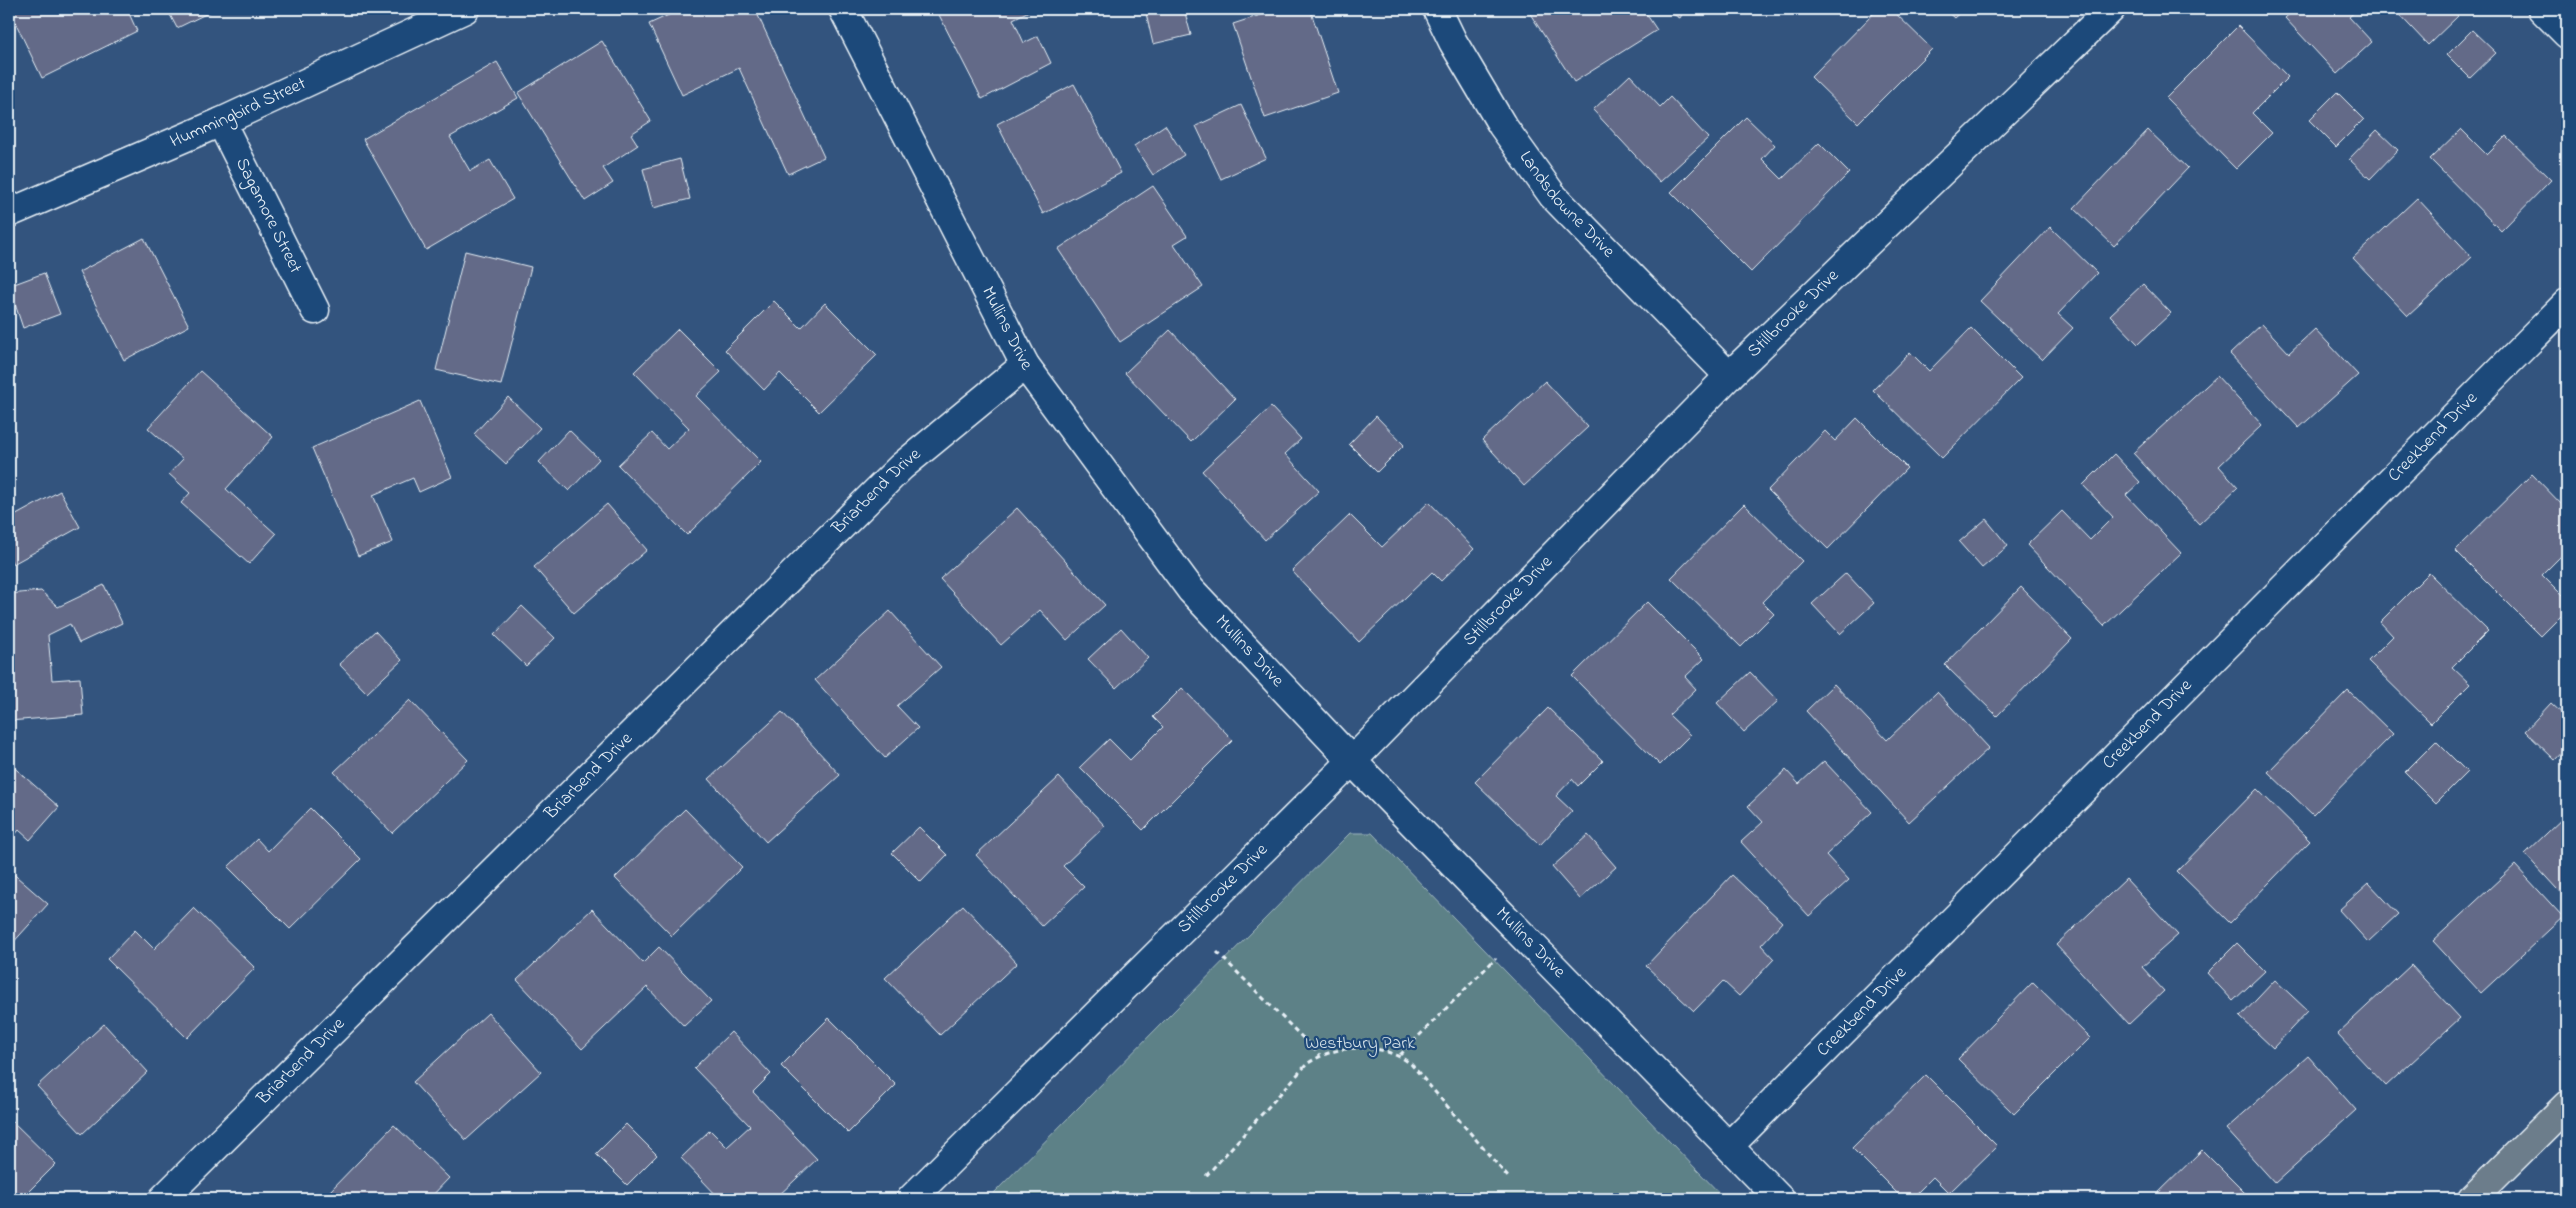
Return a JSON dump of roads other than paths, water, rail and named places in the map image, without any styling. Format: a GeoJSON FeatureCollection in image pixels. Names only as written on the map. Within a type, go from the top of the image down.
{"type":"FeatureCollection","features":[{"type":"Feature","properties":{"kind":"main road"},"geometry":{"type":"LineString","coordinates":[[2472,1199],[2567,1105]]}},
{"type":"Feature","properties":{"kind":"street","name":"Hummingbird Street"},"geometry":{"type":"LineString","coordinates":[[9,212],[221,122],[466,9]]}},
{"type":"Feature","properties":{"kind":"street","name":"Mullins Drive"},"geometry":{"type":"LineString","coordinates":[[843,9],[1025,364],[1191,590],[1352,761],[1780,1199]]}},
{"type":"Feature","properties":{"kind":"street","name":"Landsdowne Drive"},"geometry":{"type":"LineString","coordinates":[[1437,9],[1453,42],[1502,125],[1553,196],[1730,376]]}},
{"type":"Feature","properties":{"kind":"street","name":"Stillbrooke Drive"},"geometry":{"type":"LineString","coordinates":[[911,1199],[1352,761],[1730,376],[2112,9]]}},
{"type":"Feature","properties":{"kind":"street"},"geometry":{"type":"LineString","coordinates":[[2542,9],[2567,34]]}},
{"type":"Feature","properties":{"kind":"street","name":"Sagamore Street"},"geometry":{"type":"LineString","coordinates":[[221,122],[315,310]]}},
{"type":"Feature","properties":{"kind":"street","name":"Creekbend Drive"},"geometry":{"type":"LineString","coordinates":[[1729,1146],[2567,303]]}},
{"type":"Feature","properties":{"kind":"street","name":"Briarbend Drive"},"geometry":{"type":"LineString","coordinates":[[164,1199],[901,466],[1025,364]]}},
{"type":"Feature","properties":{"kind":"park label","name":"Westbury Park"},"geometry":{"type":"Point","coordinates":[1360,1044]}}]}
